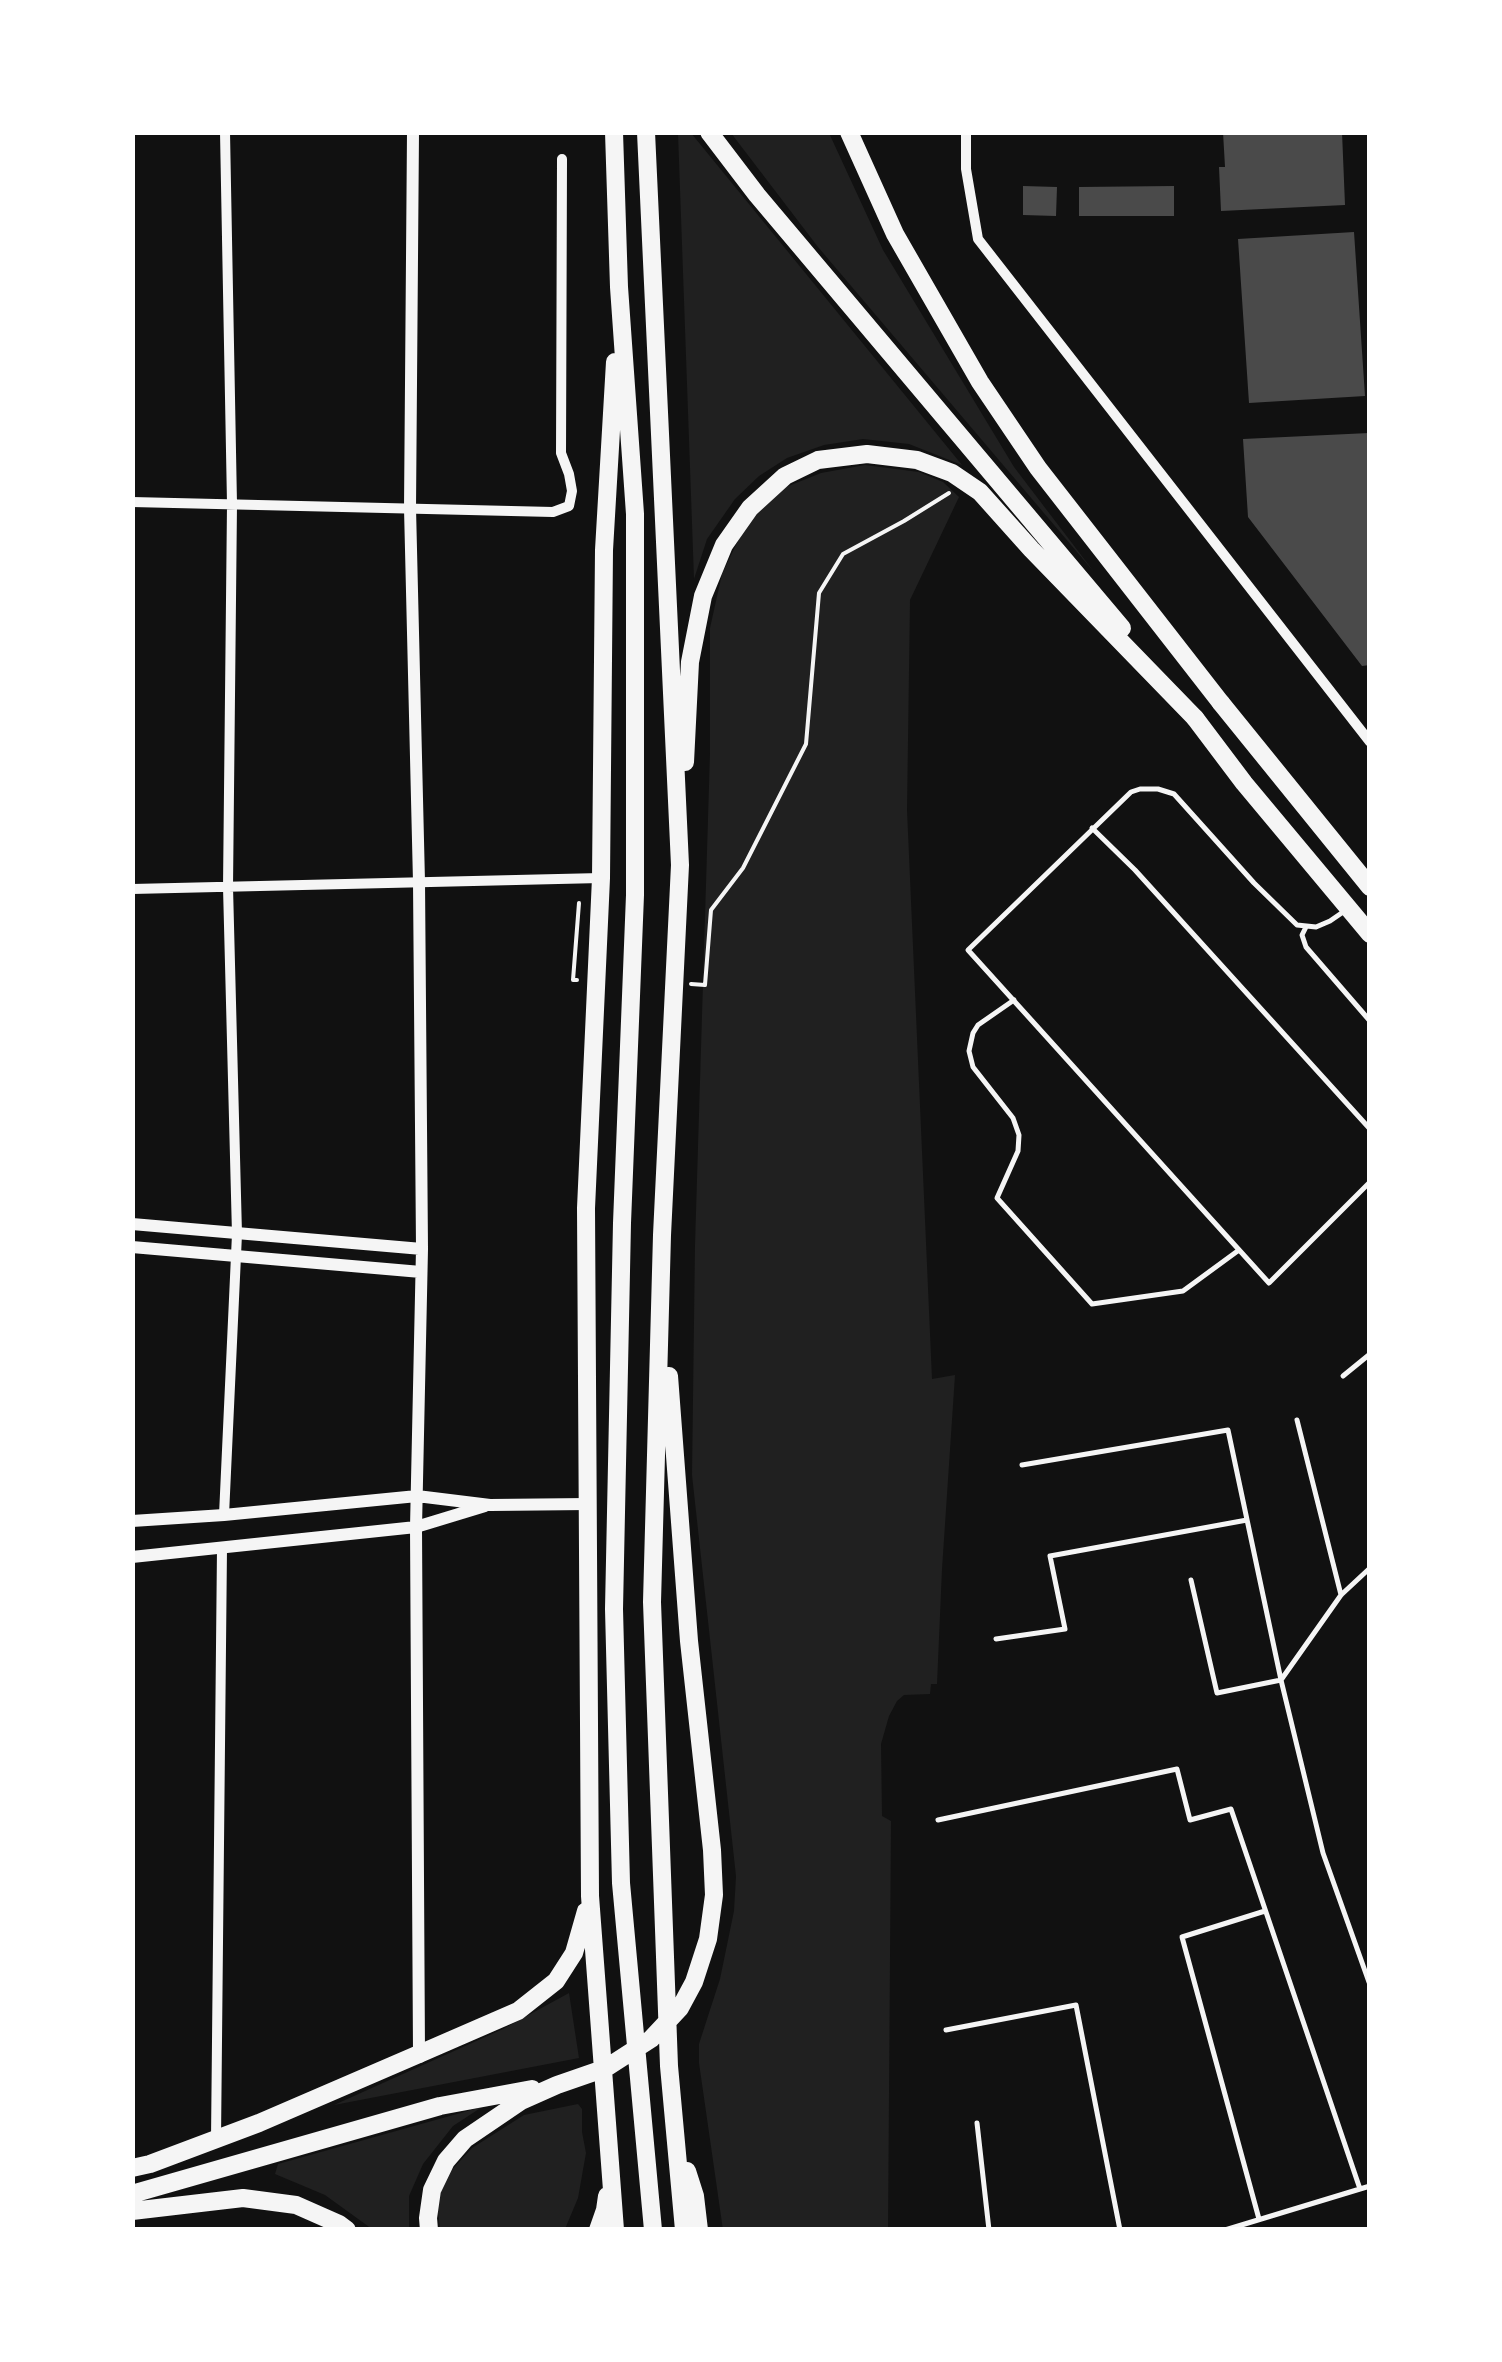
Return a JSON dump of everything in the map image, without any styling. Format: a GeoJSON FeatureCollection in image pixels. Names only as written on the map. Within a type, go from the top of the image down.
{"type":"FeatureCollection","features":[{"type":"Feature","properties":{"kind":"main road"},"geometry":{"type":"LineString","coordinates":[[614,132],[619,287],[635,514],[635,896],[622,1222],[614,1609],[622,1883],[653,2230]]}},
{"type":"Feature","properties":{"kind":"main road"},"geometry":{"type":"LineString","coordinates":[[646,132],[680,865]]}},
{"type":"Feature","properties":{"kind":"main road"},"geometry":{"type":"LineString","coordinates":[[709,132],[757,195],[1076,572],[1370,934]]}},
{"type":"Feature","properties":{"kind":"main road"},"geometry":{"type":"LineString","coordinates":[[849,132],[895,234],[980,382],[1038,468],[1370,886]]}},
{"type":"Feature","properties":{"kind":"main road"},"geometry":{"type":"LineString","coordinates":[[614,2230],[590,1896],[586,1208],[601,878],[604,550],[619,287]]}},
{"type":"Feature","properties":{"kind":"main road"},"geometry":{"type":"LineString","coordinates":[[684,2230],[669,2066],[652,1602],[662,1235],[690,662],[703,596],[724,545],[750,508],[785,476],[818,460],[867,454],[917,460],[952,472],[980,492],[1195,718]]}},
{"type":"Feature","properties":{"kind":"main road"},"geometry":{"type":"LineString","coordinates":[[430,2230],[432,2190],[446,2161],[465,2138],[520,2101],[606,2068],[650,2039],[680,2008],[694,1982],[708,1939],[714,1895],[712,1850],[688,1641],[662,1235]]}},
{"type":"Feature","properties":{"kind":"main road"},"geometry":{"type":"LineString","coordinates":[[132,2168],[216,2139],[518,2011],[556,1981],[574,1953],[590,1896]]}},
{"type":"Feature","properties":{"kind":"main road"},"geometry":{"type":"LineString","coordinates":[[132,2194],[440,2106],[557,2085]]}},
{"type":"Feature","properties":{"kind":"main road"},"geometry":{"type":"LineString","coordinates":[[676,2131],[694,2196],[698,2230]]}},
{"type":"Feature","properties":{"kind":"main road"},"geometry":{"type":"LineString","coordinates":[[598,2230],[605,2210],[611,2155]]}},
{"type":"Feature","properties":{"kind":"main road"},"geometry":{"type":"LineString","coordinates":[[132,2211],[244,2198],[296,2206],[347,2230]]}},
{"type":"Feature","properties":{"kind":"street"},"geometry":{"type":"LineString","coordinates":[[224,1515],[237,1234],[228,887],[232,504],[225,132]]}},
{"type":"Feature","properties":{"kind":"street"},"geometry":{"type":"LineString","coordinates":[[413,132],[410,508],[422,1249],[416,1496],[420,2054]]}},
{"type":"Feature","properties":{"kind":"street"},"geometry":{"type":"LineString","coordinates":[[966,132],[966,169],[978,239],[1370,742]]}},
{"type":"Feature","properties":{"kind":"street"},"geometry":{"type":"LineString","coordinates":[[132,502],[553,512],[569,506],[572,491],[561,452],[562,158]]}},
{"type":"Feature","properties":{"kind":"street"},"geometry":{"type":"LineString","coordinates":[[132,889],[601,878]]}},
{"type":"Feature","properties":{"kind":"street"},"geometry":{"type":"LineString","coordinates":[[132,1224],[422,1249]]}},
{"type":"Feature","properties":{"kind":"street"},"geometry":{"type":"LineString","coordinates":[[132,1247],[421,1272]]}},
{"type":"Feature","properties":{"kind":"street"},"geometry":{"type":"LineString","coordinates":[[132,1521],[416,1496],[490,1505],[588,1504]]}},
{"type":"Feature","properties":{"kind":"street"},"geometry":{"type":"LineString","coordinates":[[132,1557],[416,1527],[490,1505]]}},
{"type":"Feature","properties":{"kind":"street"},"geometry":{"type":"LineString","coordinates":[[216,2139],[222,1548]]}},
{"type":"Feature","properties":{"kind":"lane"},"geometry":{"type":"LineString","coordinates":[[1348,908],[1324,925],[1296,925],[1174,794],[1150,788],[1131,792],[968,950],[1269,1283],[1370,1182]]}},
{"type":"Feature","properties":{"kind":"lane"},"geometry":{"type":"LineString","coordinates":[[1092,828],[1135,870],[1370,1129]]}},
{"type":"Feature","properties":{"kind":"lane"},"geometry":{"type":"LineString","coordinates":[[1306,927],[1302,935],[1306,947],[1370,1021]]}},
{"type":"Feature","properties":{"kind":"lane"},"geometry":{"type":"LineString","coordinates":[[1014,1000],[978,1025],[969,1051],[972,1067],[1013,1118],[1018,1134],[1018,1151],[997,1198],[1092,1304],[1184,1291],[1239,1250]]}},
{"type":"Feature","properties":{"kind":"lane"},"geometry":{"type":"LineString","coordinates":[[1343,1376],[1370,1354]]}},
{"type":"Feature","properties":{"kind":"lane"},"geometry":{"type":"LineString","coordinates":[[1296,1420],[1342,1596]]}},
{"type":"Feature","properties":{"kind":"lane"},"geometry":{"type":"LineString","coordinates":[[1022,1465],[1228,1430],[1323,1853],[1370,1985]]}},
{"type":"Feature","properties":{"kind":"lane"},"geometry":{"type":"LineString","coordinates":[[996,1639],[1065,1629],[1050,1556],[1248,1520]]}},
{"type":"Feature","properties":{"kind":"lane"},"geometry":{"type":"LineString","coordinates":[[1192,1580],[1216,1693],[1282,1680],[1342,1596],[1370,1568]]}},
{"type":"Feature","properties":{"kind":"lane"},"geometry":{"type":"LineString","coordinates":[[938,1820],[1177,1769],[1190,1820],[1231,1809],[1360,2189]]}},
{"type":"Feature","properties":{"kind":"lane"},"geometry":{"type":"LineString","coordinates":[[1259,2219],[1182,1937],[1266,1910]]}},
{"type":"Feature","properties":{"kind":"lane"},"geometry":{"type":"LineString","coordinates":[[946,2030],[1076,2005],[1120,2230]]}},
{"type":"Feature","properties":{"kind":"lane"},"geometry":{"type":"LineString","coordinates":[[977,2123],[989,2230]]}},
{"type":"Feature","properties":{"kind":"lane"},"geometry":{"type":"LineString","coordinates":[[1224,2230],[1370,2186]]}},
{"type":"Feature","properties":{"kind":"path"},"geometry":{"type":"LineString","coordinates":[[705,985],[712,910],[744,868],[806,744],[819,593],[843,554],[904,522],[966,482]]}},
{"type":"Feature","properties":{"kind":"path"},"geometry":{"type":"LineString","coordinates":[[573,980],[577,929]]}},
{"type":"Feature","properties":{"kind":"shaded area"},"geometry":{"type":"Polygon","coordinates":[[[678,133],[691,133],[962,465],[909,444],[863,439],[824,445],[787,458],[759,476],[735,499],[707,539],[694,579],[678,133]]]}},
{"type":"Feature","properties":{"kind":"shaded area"},"geometry":{"type":"Polygon","coordinates":[[[731,133],[829,133],[883,250],[1014,467],[1094,572],[818,247],[731,133]]]}},
{"type":"Feature","properties":{"kind":"shaded area"},"geometry":{"type":"Polygon","coordinates":[[[865,465],[919,472],[943,482],[959,497],[910,600],[907,810],[932,1379],[955,1375],[937,1684],[931,1684],[930,1694],[904,1695],[897,1701],[881,1744],[882,1816],[891,1821],[888,2229],[723,2230],[699,2044],[720,1979],[734,1911],[736,1876],[692,1475],[710,628],[722,574],[747,522],[781,489],[821,473],[865,465]]]}},
{"type":"Feature","properties":{"kind":"shaded area"},"geometry":{"type":"Polygon","coordinates":[[[569,1993],[579,2058],[334,2105],[503,2029],[569,1993]]]}},
{"type":"Feature","properties":{"kind":"shaded area"},"geometry":{"type":"Polygon","coordinates":[[[578,2104],[582,2109],[586,2153],[578,2198],[565,2229],[440,2229],[437,2203],[441,2189],[448,2174],[472,2148],[524,2115],[578,2104]]]}},
{"type":"Feature","properties":{"kind":"shaded area"},"geometry":{"type":"Polygon","coordinates":[[[482,2107],[453,2126],[423,2164],[409,2196],[409,2229],[372,2229],[325,2195],[275,2174],[278,2164],[482,2107]]]}},
{"type":"Feature","properties":{"kind":"building"},"geometry":{"type":"Polygon","coordinates":[[[1223,132],[1342,132],[1345,205],[1221,211],[1219,167],[1225,167],[1223,132]]]}},
{"type":"Feature","properties":{"kind":"building"},"geometry":{"type":"Polygon","coordinates":[[[1023,186],[1057,187],[1056,216],[1023,215],[1023,186]]]}},
{"type":"Feature","properties":{"kind":"building"},"geometry":{"type":"Polygon","coordinates":[[[1174,186],[1174,216],[1079,216],[1079,187],[1174,186]]]}},
{"type":"Feature","properties":{"kind":"building"},"geometry":{"type":"Polygon","coordinates":[[[1354,232],[1365,396],[1249,403],[1238,239],[1354,232]]]}},
{"type":"Feature","properties":{"kind":"building"},"geometry":{"type":"Polygon","coordinates":[[[1369,433],[1370,665],[1362,666],[1248,517],[1243,439],[1369,433]]]}}]}
